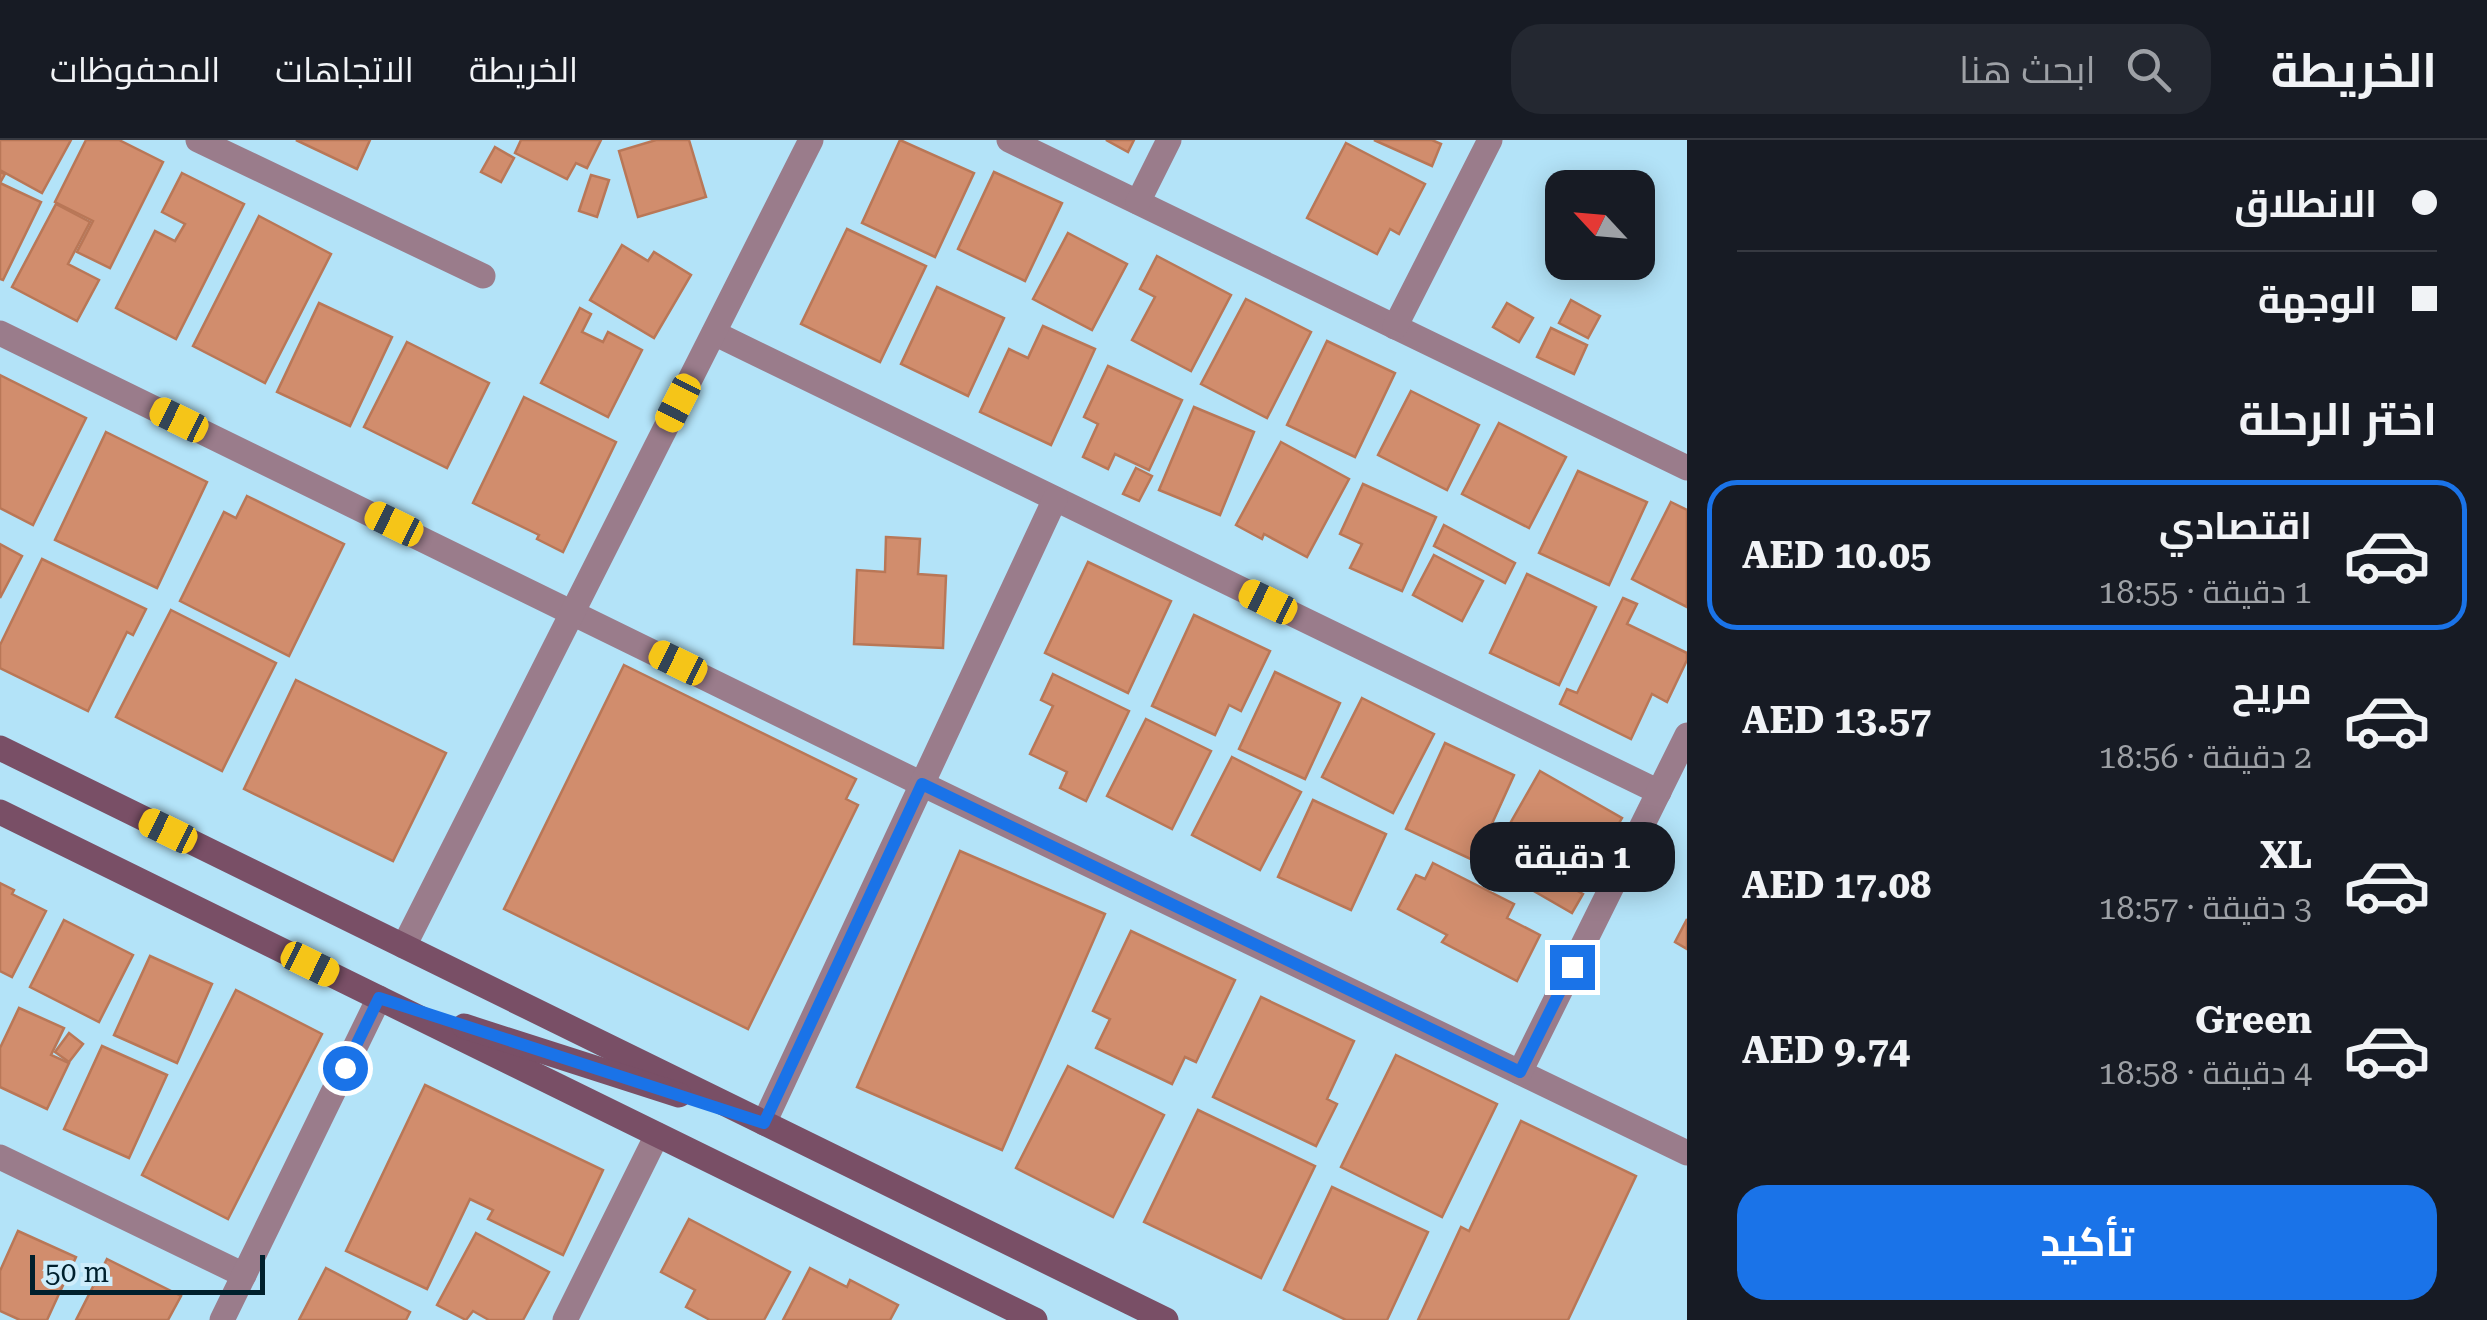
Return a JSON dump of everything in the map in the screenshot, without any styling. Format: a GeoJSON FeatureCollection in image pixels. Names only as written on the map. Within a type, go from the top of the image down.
{"type":"FeatureCollection","features":[{"type":"Feature","properties":{"kind":"street"},"geometry":{"type":"LineString","coordinates":[[198,140],[483,276]]}},
{"type":"Feature","properties":{"kind":"street"},"geometry":{"type":"LineString","coordinates":[[404,946],[811,140]]}},
{"type":"Feature","properties":{"kind":"street"},"geometry":{"type":"LineString","coordinates":[[1009,140],[1687,468]]}},
{"type":"Feature","properties":{"kind":"street"},"geometry":{"type":"LineString","coordinates":[[1138,202],[1169,140]]}},
{"type":"Feature","properties":{"kind":"street"},"geometry":{"type":"LineString","coordinates":[[1395,327],[1490,140]]}},
{"type":"Feature","properties":{"kind":"street"},"geometry":{"type":"LineString","coordinates":[[0,333],[1687,1153]]}},
{"type":"Feature","properties":{"kind":"street"},"geometry":{"type":"LineString","coordinates":[[714,334],[1659,792]]}},
{"type":"Feature","properties":{"kind":"street"},"geometry":{"type":"LineString","coordinates":[[764,1123],[1055,499]]}},
{"type":"Feature","properties":{"kind":"street"},"geometry":{"type":"LineString","coordinates":[[1520,1072],[1687,735]]}},
{"type":"Feature","properties":{"kind":"street"},"geometry":{"type":"LineString","coordinates":[[0,748],[1166,1320]]}},
{"type":"Feature","properties":{"kind":"street"},"geometry":{"type":"LineString","coordinates":[[0,812],[1034,1320]]}},
{"type":"Feature","properties":{"kind":"street"},"geometry":{"type":"LineString","coordinates":[[379,998],[764,1123]]}},
{"type":"Feature","properties":{"kind":"street"},"geometry":{"type":"LineString","coordinates":[[222,1320],[379,998]]}},
{"type":"Feature","properties":{"kind":"street"},"geometry":{"type":"LineString","coordinates":[[565,1320],[657,1134]]}},
{"type":"Feature","properties":{"kind":"street"},"geometry":{"type":"LineString","coordinates":[[0,1157],[244,1275]]}},
{"type":"Feature","properties":{"kind":"building"},"geometry":{"type":"Polygon","coordinates":[[[0,140],[71,140],[42,193],[0,170],[0,140]]]}},
{"type":"Feature","properties":{"kind":"building"},"geometry":{"type":"Polygon","coordinates":[[[86,140],[119,140],[163,162],[110,268],[77,252],[93,221],[55,202],[86,140]]]}},
{"type":"Feature","properties":{"kind":"building"},"geometry":{"type":"Polygon","coordinates":[[[296,140],[370,140],[357,169],[296,140]]]}},
{"type":"Feature","properties":{"kind":"building"},"geometry":{"type":"Polygon","coordinates":[[[521,140],[601,140],[587,168],[576,163],[567,179],[515,153],[521,140]]]}},
{"type":"Feature","properties":{"kind":"building"},"geometry":{"type":"Polygon","coordinates":[[[656,140],[689,140],[706,197],[638,217],[619,151],[656,140]]]}},
{"type":"Feature","properties":{"kind":"building"},"geometry":{"type":"Polygon","coordinates":[[[900,140],[974,173],[935,257],[862,223],[900,140]]]}},
{"type":"Feature","properties":{"kind":"building"},"geometry":{"type":"Polygon","coordinates":[[[1106,140],[1134,140],[1128,152],[1106,140]]]}},
{"type":"Feature","properties":{"kind":"building"},"geometry":{"type":"Polygon","coordinates":[[[1374,140],[1432,140],[1441,144],[1432,166],[1374,140]]]}},
{"type":"Feature","properties":{"kind":"building"},"geometry":{"type":"Polygon","coordinates":[[[1346,143],[1425,184],[1399,234],[1390,229],[1377,254],[1307,218],[1346,143]]]}},
{"type":"Feature","properties":{"kind":"building"},"geometry":{"type":"Polygon","coordinates":[[[495,147],[514,158],[501,182],[481,172],[495,147]]]}},
{"type":"Feature","properties":{"kind":"building"},"geometry":{"type":"Polygon","coordinates":[[[994,172],[1062,203],[1025,281],[958,249],[994,172]]]}},
{"type":"Feature","properties":{"kind":"building"},"geometry":{"type":"Polygon","coordinates":[[[182,173],[244,204],[176,339],[116,308],[155,231],[175,241],[185,224],[162,212],[182,173]]]}},
{"type":"Feature","properties":{"kind":"building"},"geometry":{"type":"Polygon","coordinates":[[[591,175],[609,180],[597,217],[579,211],[591,175]]]}},
{"type":"Feature","properties":{"kind":"building"},"geometry":{"type":"Polygon","coordinates":[[[0,183],[41,202],[3,280],[0,279],[0,183]]]}},
{"type":"Feature","properties":{"kind":"building"},"geometry":{"type":"Polygon","coordinates":[[[56,204],[90,222],[68,264],[99,280],[77,321],[12,287],[56,204]]]}},
{"type":"Feature","properties":{"kind":"building"},"geometry":{"type":"Polygon","coordinates":[[[259,216],[331,254],[265,383],[193,346],[259,216]]]}},
{"type":"Feature","properties":{"kind":"building"},"geometry":{"type":"Polygon","coordinates":[[[847,229],[926,266],[880,362],[801,324],[847,229]]]}},
{"type":"Feature","properties":{"kind":"building"},"geometry":{"type":"Polygon","coordinates":[[[1068,233],[1127,264],[1092,330],[1033,299],[1068,233]]]}},
{"type":"Feature","properties":{"kind":"building"},"geometry":{"type":"Polygon","coordinates":[[[622,245],[648,261],[654,252],[691,275],[654,338],[590,300],[622,245]]]}},
{"type":"Feature","properties":{"kind":"building"},"geometry":{"type":"Polygon","coordinates":[[[1157,256],[1231,295],[1191,371],[1132,340],[1155,297],[1140,289],[1157,256]]]}},
{"type":"Feature","properties":{"kind":"building"},"geometry":{"type":"Polygon","coordinates":[[[937,287],[1004,318],[968,396],[901,364],[937,287]]]}},
{"type":"Feature","properties":{"kind":"building"},"geometry":{"type":"Polygon","coordinates":[[[1246,299],[1311,332],[1267,418],[1201,384],[1246,299]]]}},
{"type":"Feature","properties":{"kind":"building"},"geometry":{"type":"Polygon","coordinates":[[[1571,300],[1600,316],[1588,338],[1559,323],[1571,300]]]}},
{"type":"Feature","properties":{"kind":"building"},"geometry":{"type":"Polygon","coordinates":[[[319,303],[392,337],[350,426],[277,392],[319,303]]]}},
{"type":"Feature","properties":{"kind":"building"},"geometry":{"type":"Polygon","coordinates":[[[1507,303],[1533,318],[1519,342],[1493,327],[1507,303]]]}},
{"type":"Feature","properties":{"kind":"building"},"geometry":{"type":"Polygon","coordinates":[[[580,308],[591,314],[582,332],[603,342],[608,332],[642,350],[608,417],[541,383],[580,308]]]}},
{"type":"Feature","properties":{"kind":"building"},"geometry":{"type":"Polygon","coordinates":[[[1043,326],[1095,349],[1051,445],[980,412],[1009,349],[1028,358],[1043,326]]]}},
{"type":"Feature","properties":{"kind":"building"},"geometry":{"type":"Polygon","coordinates":[[[1551,328],[1587,345],[1574,374],[1537,357],[1551,328]]]}},
{"type":"Feature","properties":{"kind":"building"},"geometry":{"type":"Polygon","coordinates":[[[1327,341],[1395,373],[1355,457],[1287,425],[1327,341]]]}},
{"type":"Feature","properties":{"kind":"building"},"geometry":{"type":"Polygon","coordinates":[[[407,342],[489,383],[447,468],[364,427],[407,342]]]}},
{"type":"Feature","properties":{"kind":"building"},"geometry":{"type":"Polygon","coordinates":[[[1108,366],[1182,400],[1149,470],[1115,454],[1108,469],[1083,457],[1098,424],[1084,417],[1108,366]]]}},
{"type":"Feature","properties":{"kind":"building"},"geometry":{"type":"Polygon","coordinates":[[[0,375],[86,418],[33,525],[0,508],[0,375]]]}},
{"type":"Feature","properties":{"kind":"building"},"geometry":{"type":"Polygon","coordinates":[[[1411,391],[1479,425],[1447,490],[1378,455],[1411,391]]]}},
{"type":"Feature","properties":{"kind":"building"},"geometry":{"type":"Polygon","coordinates":[[[524,397],[616,442],[563,552],[537,539],[539,535],[473,503],[524,397]]]}},
{"type":"Feature","properties":{"kind":"building"},"geometry":{"type":"Polygon","coordinates":[[[1194,407],[1254,432],[1220,515],[1159,490],[1194,407]]]}},
{"type":"Feature","properties":{"kind":"building"},"geometry":{"type":"Polygon","coordinates":[[[1499,423],[1566,457],[1529,528],[1462,494],[1499,423]]]}},
{"type":"Feature","properties":{"kind":"building"},"geometry":{"type":"Polygon","coordinates":[[[106,432],[207,482],[157,588],[55,540],[106,432]]]}},
{"type":"Feature","properties":{"kind":"building"},"geometry":{"type":"Polygon","coordinates":[[[1281,442],[1349,479],[1307,557],[1264,534],[1262,539],[1236,525],[1281,442]]]}},
{"type":"Feature","properties":{"kind":"building"},"geometry":{"type":"Polygon","coordinates":[[[1136,468],[1152,476],[1139,501],[1123,494],[1136,468]]]}},
{"type":"Feature","properties":{"kind":"building"},"geometry":{"type":"Polygon","coordinates":[[[1578,471],[1647,502],[1609,585],[1539,553],[1578,471]]]}},
{"type":"Feature","properties":{"kind":"building"},"geometry":{"type":"Polygon","coordinates":[[[1363,484],[1436,517],[1402,591],[1350,568],[1362,544],[1340,534],[1363,484]]]}},
{"type":"Feature","properties":{"kind":"building"},"geometry":{"type":"Polygon","coordinates":[[[247,496],[344,544],[289,656],[180,601],[224,512],[236,518],[247,496]]]}},
{"type":"Feature","properties":{"kind":"building"},"geometry":{"type":"Polygon","coordinates":[[[1671,502],[1687,510],[1687,607],[1632,579],[1671,502]]]}},
{"type":"Feature","properties":{"kind":"building"},"geometry":{"type":"Polygon","coordinates":[[[1444,525],[1515,563],[1505,583],[1434,546],[1444,525]]]}},
{"type":"Feature","properties":{"kind":"building"},"geometry":{"type":"Polygon","coordinates":[[[886,537],[920,539],[918,574],[946,576],[943,648],[854,644],[857,570],[885,572],[886,537]]]}},
{"type":"Feature","properties":{"kind":"building"},"geometry":{"type":"Polygon","coordinates":[[[0,544],[22,556],[0,598],[0,544]]]}},
{"type":"Feature","properties":{"kind":"building"},"geometry":{"type":"Polygon","coordinates":[[[1434,555],[1483,581],[1462,621],[1413,595],[1434,555]]]}},
{"type":"Feature","properties":{"kind":"building"},"geometry":{"type":"Polygon","coordinates":[[[42,559],[146,609],[133,635],[127,632],[88,711],[0,668],[0,645],[42,559]]]}},
{"type":"Feature","properties":{"kind":"building"},"geometry":{"type":"Polygon","coordinates":[[[1088,562],[1171,601],[1128,693],[1045,653],[1088,562]]]}},
{"type":"Feature","properties":{"kind":"building"},"geometry":{"type":"Polygon","coordinates":[[[1527,574],[1596,607],[1559,685],[1490,653],[1527,574]]]}},
{"type":"Feature","properties":{"kind":"building"},"geometry":{"type":"Polygon","coordinates":[[[1623,598],[1637,604],[1627,624],[1687,653],[1667,702],[1652,694],[1631,739],[1560,704],[1567,689],[1577,693],[1623,598]]]}},
{"type":"Feature","properties":{"kind":"building"},"geometry":{"type":"Polygon","coordinates":[[[171,610],[276,663],[222,771],[116,717],[171,610]]]}},
{"type":"Feature","properties":{"kind":"building"},"geometry":{"type":"Polygon","coordinates":[[[1194,615],[1270,651],[1241,711],[1229,705],[1215,735],[1152,706],[1194,615]]]}},
{"type":"Feature","properties":{"kind":"building"},"geometry":{"type":"Polygon","coordinates":[[[624,665],[856,779],[846,799],[858,805],[748,1029],[504,909],[624,665]]]}},
{"type":"Feature","properties":{"kind":"building"},"geometry":{"type":"Polygon","coordinates":[[[1275,672],[1340,703],[1305,779],[1239,749],[1275,672]]]}},
{"type":"Feature","properties":{"kind":"building"},"geometry":{"type":"Polygon","coordinates":[[[1053,674],[1129,711],[1086,801],[1060,788],[1067,772],[1030,754],[1053,706],[1041,700],[1053,674]]]}},
{"type":"Feature","properties":{"kind":"building"},"geometry":{"type":"Polygon","coordinates":[[[296,680],[446,753],[393,861],[244,789],[296,680]]]}},
{"type":"Feature","properties":{"kind":"building"},"geometry":{"type":"Polygon","coordinates":[[[1362,698],[1434,734],[1393,813],[1322,777],[1362,698]]]}},
{"type":"Feature","properties":{"kind":"building"},"geometry":{"type":"Polygon","coordinates":[[[1146,719],[1211,751],[1172,829],[1107,796],[1146,719]]]}},
{"type":"Feature","properties":{"kind":"building"},"geometry":{"type":"Polygon","coordinates":[[[1445,743],[1514,775],[1475,861],[1406,829],[1445,743]]]}},
{"type":"Feature","properties":{"kind":"building"},"geometry":{"type":"Polygon","coordinates":[[[1232,757],[1301,792],[1260,870],[1192,835],[1232,757]]]}},
{"type":"Feature","properties":{"kind":"building"},"geometry":{"type":"Polygon","coordinates":[[[1540,771],[1622,818],[1599,858],[1583,849],[1563,883],[1583,894],[1572,913],[1487,864],[1540,771]]]}},
{"type":"Feature","properties":{"kind":"building"},"geometry":{"type":"Polygon","coordinates":[[[1313,800],[1386,834],[1351,910],[1278,877],[1313,800]]]}},
{"type":"Feature","properties":{"kind":"building"},"geometry":{"type":"Polygon","coordinates":[[[960,851],[1105,914],[1002,1150],[857,1087],[960,851]]]}},
{"type":"Feature","properties":{"kind":"building"},"geometry":{"type":"Polygon","coordinates":[[[1433,863],[1514,904],[1507,918],[1540,935],[1517,981],[1442,942],[1447,935],[1398,909],[1416,875],[1425,879],[1433,863]]]}},
{"type":"Feature","properties":{"kind":"building"},"geometry":{"type":"Polygon","coordinates":[[[0,883],[14,890],[12,894],[46,911],[12,977],[0,971],[0,883]]]}},
{"type":"Feature","properties":{"kind":"building"},"geometry":{"type":"Polygon","coordinates":[[[1687,919],[1687,949],[1675,942],[1687,919]]]}},
{"type":"Feature","properties":{"kind":"building"},"geometry":{"type":"Polygon","coordinates":[[[64,920],[133,955],[99,1022],[30,987],[64,920]]]}},
{"type":"Feature","properties":{"kind":"building"},"geometry":{"type":"Polygon","coordinates":[[[1131,931],[1235,980],[1196,1062],[1185,1057],[1172,1084],[1096,1048],[1110,1019],[1093,1011],[1131,931]]]}},
{"type":"Feature","properties":{"kind":"building"},"geometry":{"type":"Polygon","coordinates":[[[150,956],[212,984],[177,1063],[114,1035],[150,956]]]}},
{"type":"Feature","properties":{"kind":"building"},"geometry":{"type":"Polygon","coordinates":[[[236,990],[322,1034],[228,1219],[142,1175],[236,990]]]}},
{"type":"Feature","properties":{"kind":"building"},"geometry":{"type":"Polygon","coordinates":[[[1261,997],[1354,1041],[1327,1099],[1337,1104],[1316,1146],[1213,1097],[1261,997]]]}},
{"type":"Feature","properties":{"kind":"building"},"geometry":{"type":"Polygon","coordinates":[[[19,1008],[64,1028],[51,1055],[69,1063],[47,1109],[0,1087],[0,1048],[19,1008]]]}},
{"type":"Feature","properties":{"kind":"building"},"geometry":{"type":"Polygon","coordinates":[[[69,1033],[83,1044],[69,1062],[55,1052],[69,1033]]]}},
{"type":"Feature","properties":{"kind":"building"},"geometry":{"type":"Polygon","coordinates":[[[102,1046],[167,1075],[129,1158],[64,1129],[102,1046]]]}},
{"type":"Feature","properties":{"kind":"building"},"geometry":{"type":"Polygon","coordinates":[[[1396,1055],[1497,1104],[1442,1217],[1341,1167],[1396,1055]]]}},
{"type":"Feature","properties":{"kind":"building"},"geometry":{"type":"Polygon","coordinates":[[[1068,1066],[1164,1115],[1113,1217],[1016,1168],[1068,1066]]]}},
{"type":"Feature","properties":{"kind":"building"},"geometry":{"type":"Polygon","coordinates":[[[425,1085],[603,1170],[563,1255],[488,1219],[493,1210],[470,1199],[427,1289],[346,1251],[425,1085]]]}},
{"type":"Feature","properties":{"kind":"building"},"geometry":{"type":"Polygon","coordinates":[[[1198,1110],[1315,1166],[1261,1278],[1144,1222],[1198,1110]]]}},
{"type":"Feature","properties":{"kind":"building"},"geometry":{"type":"Polygon","coordinates":[[[1521,1121],[1636,1176],[1568,1320],[1418,1320],[1461,1227],[1469,1231],[1521,1121]]]}},
{"type":"Feature","properties":{"kind":"building"},"geometry":{"type":"Polygon","coordinates":[[[1332,1187],[1428,1232],[1387,1320],[1346,1320],[1284,1290],[1332,1187]]]}},
{"type":"Feature","properties":{"kind":"building"},"geometry":{"type":"Polygon","coordinates":[[[689,1219],[790,1272],[764,1320],[710,1320],[686,1307],[695,1290],[661,1272],[689,1219]]]}},
{"type":"Feature","properties":{"kind":"building"},"geometry":{"type":"Polygon","coordinates":[[[18,1231],[76,1257],[47,1320],[20,1320],[0,1311],[0,1271],[18,1231]]]}},
{"type":"Feature","properties":{"kind":"building"},"geometry":{"type":"Polygon","coordinates":[[[476,1233],[549,1272],[523,1320],[489,1320],[473,1311],[466,1320],[437,1305],[476,1233]]]}},
{"type":"Feature","properties":{"kind":"building"},"geometry":{"type":"Polygon","coordinates":[[[107,1259],[181,1296],[168,1320],[76,1320],[107,1259]]]}},
{"type":"Feature","properties":{"kind":"building"},"geometry":{"type":"Polygon","coordinates":[[[326,1268],[410,1312],[406,1320],[299,1320],[326,1268]]]}},
{"type":"Feature","properties":{"kind":"building"},"geometry":{"type":"Polygon","coordinates":[[[810,1268],[847,1287],[850,1280],[898,1305],[890,1320],[783,1320],[810,1268]]]}},
{"type":"Feature","properties":{"kind":"route"},"geometry":{"type":"LineString","coordinates":[[345,1068],[379,998],[764,1123],[922,784],[1520,1072],[1572,967]]}}]}
